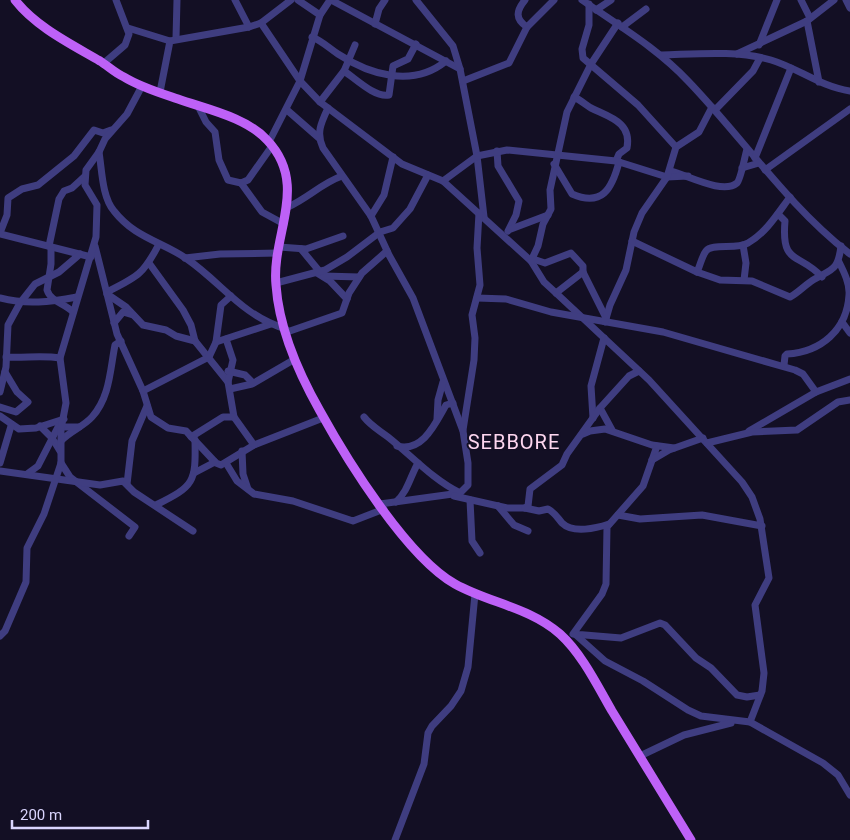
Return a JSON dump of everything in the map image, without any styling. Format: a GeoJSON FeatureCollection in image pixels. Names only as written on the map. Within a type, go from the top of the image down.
{"type":"FeatureCollection","features":[{"type":"Feature","properties":{"kind":"main road"},"geometry":{"type":"LineString","coordinates":[[15,0],[23,10],[55,33],[104,63],[122,77],[245,124],[271,144],[286,178],[288,207],[279,250],[276,284],[286,330],[295,359],[324,418],[410,546],[431,567],[475,594],[535,616],[572,637],[596,682],[691,840]]}},
{"type":"Feature","properties":{"kind":"street"},"geometry":{"type":"LineString","coordinates":[[104,63],[125,45],[128,28],[120,14],[116,0]]}},
{"type":"Feature","properties":{"kind":"street"},"geometry":{"type":"LineString","coordinates":[[160,92],[173,39],[177,0]]}},
{"type":"Feature","properties":{"kind":"street"},"geometry":{"type":"LineString","coordinates":[[235,0],[249,27]]}},
{"type":"Feature","properties":{"kind":"street"},"geometry":{"type":"LineString","coordinates":[[128,28],[173,39],[249,27],[261,23],[290,0]]}},
{"type":"Feature","properties":{"kind":"street"},"geometry":{"type":"LineString","coordinates":[[298,0],[320,14]]}},
{"type":"Feature","properties":{"kind":"street"},"geometry":{"type":"LineString","coordinates":[[198,106],[206,122],[215,132],[219,160],[228,180],[241,183],[251,178],[271,144],[300,81],[320,14],[330,0],[460,69]]}},
{"type":"Feature","properties":{"kind":"street"},"geometry":{"type":"LineString","coordinates":[[376,24],[379,9],[385,0]]}},
{"type":"Feature","properties":{"kind":"street"},"geometry":{"type":"LineString","coordinates":[[417,0],[453,46],[463,81],[477,156],[482,215],[477,248],[480,285],[472,322],[475,338],[474,360],[463,431]]}},
{"type":"Feature","properties":{"kind":"street"},"geometry":{"type":"LineString","coordinates":[[525,0],[520,6],[518,20],[527,27]]}},
{"type":"Feature","properties":{"kind":"street"},"geometry":{"type":"LineString","coordinates":[[463,81],[509,63],[527,27],[554,0]]}},
{"type":"Feature","properties":{"kind":"street"},"geometry":{"type":"LineString","coordinates":[[596,10],[611,0]]}},
{"type":"Feature","properties":{"kind":"street"},"geometry":{"type":"LineString","coordinates":[[759,45],[778,0]]}},
{"type":"Feature","properties":{"kind":"street"},"geometry":{"type":"LineString","coordinates":[[801,0],[808,20],[819,82]]}},
{"type":"Feature","properties":{"kind":"street"},"geometry":{"type":"LineString","coordinates":[[734,55],[759,45],[808,20],[834,0]]}},
{"type":"Feature","properties":{"kind":"street"},"geometry":{"type":"LineString","coordinates":[[846,0],[850,8]]}},
{"type":"Feature","properties":{"kind":"street"},"geometry":{"type":"LineString","coordinates":[[586,2],[662,55],[714,109],[790,197],[850,254]]}},
{"type":"Feature","properties":{"kind":"street"},"geometry":{"type":"LineString","coordinates":[[586,2],[589,25],[581,54],[638,105],[676,146]]}},
{"type":"Feature","properties":{"kind":"street"},"geometry":{"type":"LineString","coordinates":[[532,260],[538,246],[542,224],[551,209],[549,196],[555,160],[567,112],[591,64],[620,25],[646,9]]}},
{"type":"Feature","properties":{"kind":"street"},"geometry":{"type":"LineString","coordinates":[[261,23],[300,81],[320,102],[346,119],[402,164],[442,181],[506,233],[532,260],[544,282],[604,338],[705,441],[731,468],[752,497],[762,526],[769,578],[756,605],[764,673],[760,695],[750,722]]}},
{"type":"Feature","properties":{"kind":"street"},"geometry":{"type":"LineString","coordinates":[[312,37],[322,41],[349,60],[393,77],[425,73],[446,62]]}},
{"type":"Feature","properties":{"kind":"street"},"geometry":{"type":"LineString","coordinates":[[344,71],[385,96],[389,95],[393,77],[393,66],[408,59],[416,44]]}},
{"type":"Feature","properties":{"kind":"street"},"geometry":{"type":"LineString","coordinates":[[320,102],[344,71],[355,45]]}},
{"type":"Feature","properties":{"kind":"street"},"geometry":{"type":"LineString","coordinates":[[662,55],[734,55],[760,58],[791,68],[836,89],[850,91]]}},
{"type":"Feature","properties":{"kind":"street"},"geometry":{"type":"LineString","coordinates":[[606,320],[626,270],[632,241],[642,213],[669,174],[676,146],[699,132],[714,109],[753,71],[760,58]]}},
{"type":"Feature","properties":{"kind":"street"},"geometry":{"type":"LineString","coordinates":[[742,168],[757,160],[791,68]]}},
{"type":"Feature","properties":{"kind":"street"},"geometry":{"type":"LineString","coordinates":[[72,312],[65,305],[55,301],[47,290],[47,278],[51,264],[50,246],[59,199],[64,191],[72,188],[84,178],[89,165],[99,152],[105,138],[127,114],[142,86]]}},
{"type":"Feature","properties":{"kind":"street"},"geometry":{"type":"LineString","coordinates":[[555,160],[572,194],[588,200],[595,199],[606,191],[618,162],[619,154],[627,148],[627,137],[624,128],[605,112],[592,108],[574,97]]}},
{"type":"Feature","properties":{"kind":"street"},"geometry":{"type":"LineString","coordinates":[[318,138],[320,125],[328,108]]}},
{"type":"Feature","properties":{"kind":"street"},"geometry":{"type":"LineString","coordinates":[[765,170],[850,109]]}},
{"type":"Feature","properties":{"kind":"street"},"geometry":{"type":"LineString","coordinates":[[226,463],[237,480],[254,494],[293,501],[353,520],[382,506],[396,502],[457,494],[468,485],[469,479],[463,431],[414,298],[371,216],[342,176],[318,138],[287,110]]}},
{"type":"Feature","properties":{"kind":"street"},"geometry":{"type":"LineString","coordinates":[[91,257],[0,233],[7,216],[8,198],[22,189],[38,185],[74,156],[94,130],[103,133],[112,130]]}},
{"type":"Feature","properties":{"kind":"street"},"geometry":{"type":"LineString","coordinates":[[442,181],[477,156],[507,150],[555,160],[618,162],[669,174],[688,176],[716,186],[727,187],[737,183],[747,149]]}},
{"type":"Feature","properties":{"kind":"street"},"geometry":{"type":"LineString","coordinates":[[497,151],[498,166],[519,201],[516,215],[506,233]]}},
{"type":"Feature","properties":{"kind":"street"},"geometry":{"type":"LineString","coordinates":[[99,152],[105,188],[114,211],[139,234],[185,258],[244,308],[270,324],[286,330],[342,313],[359,277],[376,259],[388,251]]}},
{"type":"Feature","properties":{"kind":"street"},"geometry":{"type":"LineString","coordinates":[[371,216],[384,194],[393,157]]}},
{"type":"Feature","properties":{"kind":"street"},"geometry":{"type":"LineString","coordinates":[[276,284],[320,273],[347,257],[380,232],[393,228],[410,209],[428,175]]}},
{"type":"Feature","properties":{"kind":"street"},"geometry":{"type":"LineString","coordinates":[[288,207],[315,192],[331,179],[342,176]]}},
{"type":"Feature","properties":{"kind":"street"},"geometry":{"type":"LineString","coordinates":[[84,178],[85,184],[97,205],[95,246],[114,323],[143,391],[151,417],[168,428],[186,431],[218,465],[226,463],[254,445],[324,418]]}},
{"type":"Feature","properties":{"kind":"street"},"geometry":{"type":"LineString","coordinates":[[241,183],[262,212],[284,224]]}},
{"type":"Feature","properties":{"kind":"street"},"geometry":{"type":"LineString","coordinates":[[697,272],[706,251],[710,247],[744,246],[758,236],[778,214],[790,197]]}},
{"type":"Feature","properties":{"kind":"street"},"geometry":{"type":"LineString","coordinates":[[778,214],[785,221],[787,251],[822,277]]}},
{"type":"Feature","properties":{"kind":"street"},"geometry":{"type":"LineString","coordinates":[[506,233],[515,225],[548,215]]}},
{"type":"Feature","properties":{"kind":"street"},"geometry":{"type":"LineString","coordinates":[[185,258],[301,249],[343,236]]}},
{"type":"Feature","properties":{"kind":"street"},"geometry":{"type":"LineString","coordinates":[[632,241],[697,272],[720,280],[744,280],[761,284],[790,297],[814,279],[822,277],[836,268],[839,262],[841,246]]}},
{"type":"Feature","properties":{"kind":"street"},"geometry":{"type":"LineString","coordinates":[[107,293],[139,276],[149,263],[159,244]]}},
{"type":"Feature","properties":{"kind":"street"},"geometry":{"type":"LineString","coordinates":[[0,636],[5,632],[26,582],[27,548],[44,514],[61,463],[61,441],[66,393],[60,372],[60,358],[77,296],[95,246]]}},
{"type":"Feature","properties":{"kind":"street"},"geometry":{"type":"LineString","coordinates":[[744,246],[746,263],[744,280]]}},
{"type":"Feature","properties":{"kind":"street"},"geometry":{"type":"LineString","coordinates":[[301,249],[320,273],[347,299]]}},
{"type":"Feature","properties":{"kind":"street"},"geometry":{"type":"LineString","coordinates":[[532,260],[545,263],[571,253],[582,266],[583,272],[606,320]]}},
{"type":"Feature","properties":{"kind":"street"},"geometry":{"type":"LineString","coordinates":[[0,392],[5,372],[8,325],[20,303],[35,284],[59,272],[80,254]]}},
{"type":"Feature","properties":{"kind":"street"},"geometry":{"type":"LineString","coordinates":[[784,366],[784,356],[818,348],[836,332],[842,322],[850,294],[839,262]]}},
{"type":"Feature","properties":{"kind":"street"},"geometry":{"type":"LineString","coordinates":[[149,263],[183,310],[191,325],[195,341],[232,387]]}},
{"type":"Feature","properties":{"kind":"street"},"geometry":{"type":"LineString","coordinates":[[556,293],[583,272]]}},
{"type":"Feature","properties":{"kind":"street"},"geometry":{"type":"LineString","coordinates":[[320,273],[359,277]]}},
{"type":"Feature","properties":{"kind":"street"},"geometry":{"type":"LineString","coordinates":[[107,293],[144,326],[166,330],[176,336],[195,341]]}},
{"type":"Feature","properties":{"kind":"street"},"geometry":{"type":"LineString","coordinates":[[0,298],[20,303],[55,301],[77,296]]}},
{"type":"Feature","properties":{"kind":"street"},"geometry":{"type":"LineString","coordinates":[[143,391],[209,357],[216,342],[220,307],[231,296]]}},
{"type":"Feature","properties":{"kind":"street"},"geometry":{"type":"LineString","coordinates":[[477,298],[506,300],[584,319],[606,320],[694,340],[784,366],[803,374],[816,392]]}},
{"type":"Feature","properties":{"kind":"street"},"geometry":{"type":"LineString","coordinates":[[114,323],[123,312],[135,316]]}},
{"type":"Feature","properties":{"kind":"street"},"geometry":{"type":"LineString","coordinates":[[842,322],[850,332]]}},
{"type":"Feature","properties":{"kind":"street"},"geometry":{"type":"LineString","coordinates":[[216,342],[270,324]]}},
{"type":"Feature","properties":{"kind":"street"},"geometry":{"type":"LineString","coordinates":[[593,418],[591,386],[604,338]]}},
{"type":"Feature","properties":{"kind":"street"},"geometry":{"type":"LineString","coordinates":[[226,339],[232,351],[230,371],[234,417],[254,445]]}},
{"type":"Feature","properties":{"kind":"street"},"geometry":{"type":"LineString","coordinates":[[61,441],[92,417],[103,399],[109,385],[115,345],[121,341]]}},
{"type":"Feature","properties":{"kind":"street"},"geometry":{"type":"LineString","coordinates":[[6,357],[35,358],[44,355],[60,358]]}},
{"type":"Feature","properties":{"kind":"street"},"geometry":{"type":"LineString","coordinates":[[232,387],[253,383],[295,359]]}},
{"type":"Feature","properties":{"kind":"street"},"geometry":{"type":"LineString","coordinates":[[216,366],[245,375],[253,383]]}},
{"type":"Feature","properties":{"kind":"street"},"geometry":{"type":"LineString","coordinates":[[525,508],[528,506],[530,489],[562,465],[567,454],[583,435],[600,408],[635,370]]}},
{"type":"Feature","properties":{"kind":"street"},"geometry":{"type":"LineString","coordinates":[[0,407],[18,412],[28,402],[17,392],[5,372]]}},
{"type":"Feature","properties":{"kind":"street"},"geometry":{"type":"LineString","coordinates":[[744,434],[779,411],[816,392],[850,380]]}},
{"type":"Feature","properties":{"kind":"street"},"geometry":{"type":"LineString","coordinates":[[437,419],[438,400],[443,381]]}},
{"type":"Feature","properties":{"kind":"street"},"geometry":{"type":"LineString","coordinates":[[652,460],[674,448],[705,441],[763,431],[797,430],[838,402],[850,400]]}},
{"type":"Feature","properties":{"kind":"street"},"geometry":{"type":"LineString","coordinates":[[398,446],[405,447],[421,442],[446,405],[453,403]]}},
{"type":"Feature","properties":{"kind":"street"},"geometry":{"type":"LineString","coordinates":[[127,484],[132,441],[147,406]]}},
{"type":"Feature","properties":{"kind":"street"},"geometry":{"type":"LineString","coordinates":[[600,408],[612,430]]}},
{"type":"Feature","properties":{"kind":"street"},"geometry":{"type":"LineString","coordinates":[[0,416],[11,426],[19,430],[63,423],[79,427]]}},
{"type":"Feature","properties":{"kind":"street"},"geometry":{"type":"LineString","coordinates":[[193,439],[223,417],[234,417]]}},
{"type":"Feature","properties":{"kind":"street"},"geometry":{"type":"LineString","coordinates":[[364,417],[375,430],[398,446],[457,494],[470,500],[498,506],[539,511],[548,509],[570,527],[588,529],[610,524]]}},
{"type":"Feature","properties":{"kind":"street"},"geometry":{"type":"LineString","coordinates":[[27,474],[38,466],[58,427],[63,423]]}},
{"type":"Feature","properties":{"kind":"street"},"geometry":{"type":"LineString","coordinates":[[0,463],[11,426]]}},
{"type":"Feature","properties":{"kind":"street"},"geometry":{"type":"LineString","coordinates":[[40,426],[52,438],[61,452]]}},
{"type":"Feature","properties":{"kind":"street"},"geometry":{"type":"LineString","coordinates":[[583,435],[599,429],[612,430],[622,436],[657,446],[674,448]]}},
{"type":"Feature","properties":{"kind":"street"},"geometry":{"type":"LineString","coordinates":[[156,505],[185,489],[191,482],[196,461],[193,439]]}},
{"type":"Feature","properties":{"kind":"street"},"geometry":{"type":"LineString","coordinates":[[572,637],[602,594],[606,584],[606,527],[643,486],[657,446]]}},
{"type":"Feature","properties":{"kind":"street"},"geometry":{"type":"LineString","coordinates":[[242,451],[243,474],[248,489]]}},
{"type":"Feature","properties":{"kind":"street"},"geometry":{"type":"LineString","coordinates":[[194,473],[215,462]]}},
{"type":"Feature","properties":{"kind":"street"},"geometry":{"type":"LineString","coordinates":[[61,463],[73,480],[135,527],[129,536]]}},
{"type":"Feature","properties":{"kind":"street"},"geometry":{"type":"LineString","coordinates":[[396,502],[406,491],[409,480],[418,463]]}},
{"type":"Feature","properties":{"kind":"street"},"geometry":{"type":"LineString","coordinates":[[0,477],[4,472],[100,485],[123,481],[134,492],[193,531]]}},
{"type":"Feature","properties":{"kind":"street"},"geometry":{"type":"LineString","coordinates":[[470,500],[472,541],[480,553]]}},
{"type":"Feature","properties":{"kind":"street"},"geometry":{"type":"LineString","coordinates":[[498,506],[514,526],[528,532]]}},
{"type":"Feature","properties":{"kind":"street"},"geometry":{"type":"LineString","coordinates":[[618,515],[640,519],[702,515],[762,526]]}},
{"type":"Feature","properties":{"kind":"street"},"geometry":{"type":"LineString","coordinates":[[395,840],[424,764],[428,733],[457,698],[463,684],[468,666],[475,594]]}},
{"type":"Feature","properties":{"kind":"street"},"geometry":{"type":"LineString","coordinates":[[572,637],[621,638],[660,624],[665,625],[696,658],[711,668],[737,695],[752,697],[760,695]]}},
{"type":"Feature","properties":{"kind":"street"},"geometry":{"type":"LineString","coordinates":[[572,637],[605,661],[643,681],[688,710],[701,716],[750,722],[831,769],[838,775],[850,795]]}},
{"type":"Feature","properties":{"kind":"street"},"geometry":{"type":"LineString","coordinates":[[640,756],[696,731],[736,721]]}},
{"type":"Feature","properties":{"kind":"district","name":"SEBBORE"},"geometry":{"type":"Point","coordinates":[514,442]}}]}
